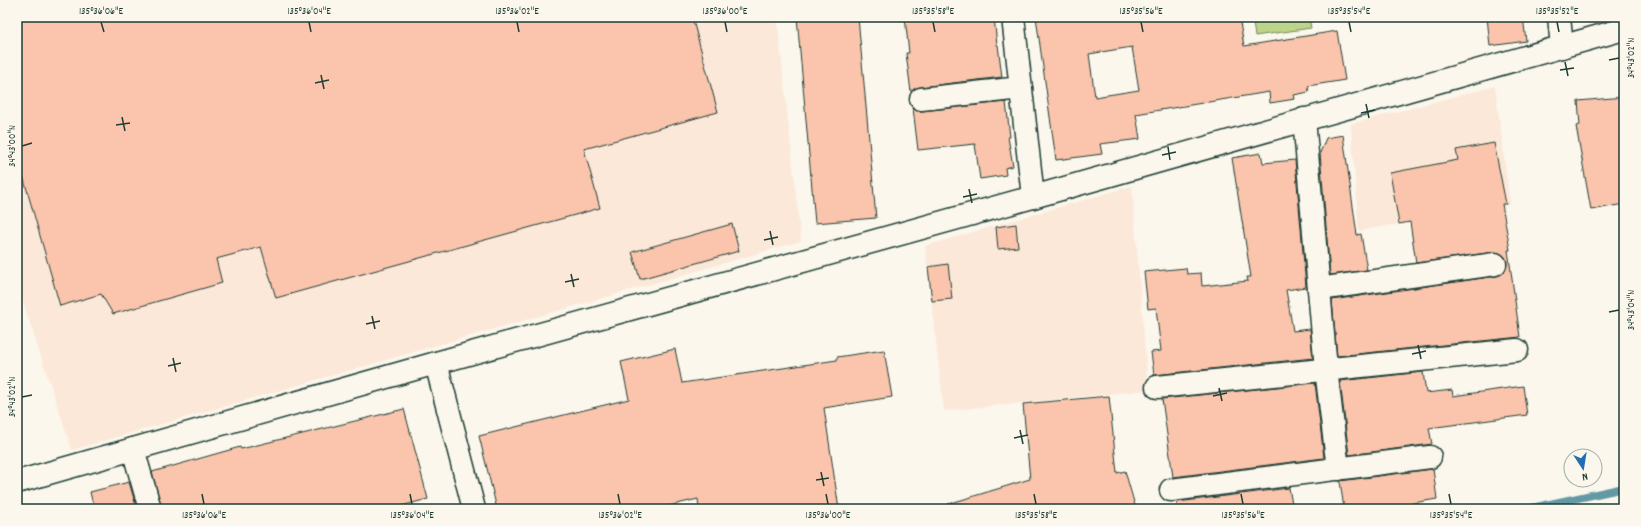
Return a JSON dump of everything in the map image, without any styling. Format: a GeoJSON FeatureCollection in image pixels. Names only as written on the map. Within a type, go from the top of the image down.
{"type":"FeatureCollection","features":[{"type":"Feature","properties":{"kind":"street"},"geometry":{"type":"LineString","coordinates":[[1013,17],[1033,197]]}},
{"type":"Feature","properties":{"kind":"street"},"geometry":{"type":"LineString","coordinates":[[1559,17],[1562,47]]}},
{"type":"Feature","properties":{"kind":"street"},"geometry":{"type":"LineString","coordinates":[[17,482],[436,363],[1033,197],[1624,29]]}},
{"type":"Feature","properties":{"kind":"street"},"geometry":{"type":"LineString","coordinates":[[921,99],[1021,88]]}},
{"type":"Feature","properties":{"kind":"street"},"geometry":{"type":"LineString","coordinates":[[1304,119],[1326,369],[1338,469]]}},
{"type":"Feature","properties":{"kind":"street"},"geometry":{"type":"LineString","coordinates":[[1319,289],[1495,264]]}},
{"type":"Feature","properties":{"kind":"street"},"geometry":{"type":"LineString","coordinates":[[1157,387],[1517,350]]}},
{"type":"Feature","properties":{"kind":"street"},"geometry":{"type":"LineString","coordinates":[[436,363],[474,509]]}},
{"type":"Feature","properties":{"kind":"street"},"geometry":{"type":"LineString","coordinates":[[133,449],[150,509]]}},
{"type":"Feature","properties":{"kind":"street"},"geometry":{"type":"LineString","coordinates":[[1171,490],[1430,457]]}},
{"type":"Feature","properties":{"kind":"shaded area"},"geometry":{"type":"Polygon","coordinates":[[[17,17],[777,17],[801,241],[72,450],[17,284],[17,17]]]}},
{"type":"Feature","properties":{"kind":"shaded area"},"geometry":{"type":"Polygon","coordinates":[[[1495,86],[1510,204],[1359,231],[1351,124],[1495,86]]]}},
{"type":"Feature","properties":{"kind":"shaded area"},"geometry":{"type":"Polygon","coordinates":[[[1132,186],[1148,390],[944,411],[925,246],[1132,186]]]}},
{"type":"Feature","properties":{"kind":"green space"},"geometry":{"type":"Polygon","coordinates":[[[1252,17],[1309,17],[1311,28],[1255,36],[1252,17]]]}},
{"type":"Feature","properties":{"kind":"building"},"geometry":{"type":"Polygon","coordinates":[[[17,17],[692,17],[718,112],[584,149],[600,208],[276,298],[261,247],[216,259],[222,283],[113,314],[101,294],[60,306],[17,155],[17,17]]]}},
{"type":"Feature","properties":{"kind":"building"},"geometry":{"type":"Polygon","coordinates":[[[797,17],[858,17],[876,218],[815,223],[797,17]]]}},
{"type":"Feature","properties":{"kind":"building"},"geometry":{"type":"Polygon","coordinates":[[[905,17],[994,17],[1002,77],[920,87],[911,92],[906,53],[909,53],[905,17]]]}},
{"type":"Feature","properties":{"kind":"building"},"geometry":{"type":"Polygon","coordinates":[[[1036,17],[1239,17],[1244,46],[1337,31],[1345,80],[1308,86],[1309,92],[1294,95],[1295,99],[1270,103],[1269,92],[1136,114],[1140,139],[1100,144],[1102,154],[1056,160],[1036,17]],[[1132,47],[1089,54],[1095,97],[1139,90],[1132,47]]]}},
{"type":"Feature","properties":{"kind":"building"},"geometry":{"type":"Polygon","coordinates":[[[1487,17],[1523,17],[1526,41],[1490,46],[1487,17]]]}},
{"type":"Feature","properties":{"kind":"building"},"geometry":{"type":"Polygon","coordinates":[[[1624,97],[1624,204],[1591,210],[1576,126],[1580,125],[1578,101],[1624,97]]]}},
{"type":"Feature","properties":{"kind":"building"},"geometry":{"type":"Polygon","coordinates":[[[1006,102],[1010,137],[1008,137],[1013,166],[1005,168],[1006,175],[980,179],[975,144],[918,150],[913,108],[916,111],[922,111],[1006,102]]]}},
{"type":"Feature","properties":{"kind":"building"},"geometry":{"type":"Polygon","coordinates":[[[1343,135],[1357,235],[1361,234],[1367,270],[1330,275],[1320,153],[1326,138],[1343,135]]]}},
{"type":"Feature","properties":{"kind":"building"},"geometry":{"type":"Polygon","coordinates":[[[1494,143],[1506,204],[1502,204],[1510,250],[1508,250],[1520,337],[1337,356],[1332,300],[1497,276],[1502,274],[1506,269],[1507,263],[1505,257],[1500,253],[1494,252],[1416,263],[1410,222],[1399,224],[1390,173],[1458,160],[1456,150],[1494,143]]]}},
{"type":"Feature","properties":{"kind":"building"},"geometry":{"type":"Polygon","coordinates":[[[1261,153],[1263,163],[1295,160],[1306,287],[1286,290],[1293,331],[1310,329],[1313,358],[1154,375],[1151,352],[1161,351],[1156,308],[1148,309],[1144,272],[1186,268],[1187,274],[1201,273],[1202,286],[1248,281],[1247,277],[1251,277],[1232,158],[1261,153]]]}},
{"type":"Feature","properties":{"kind":"building"},"geometry":{"type":"Polygon","coordinates":[[[732,224],[739,251],[640,279],[632,252],[732,224]]]}},
{"type":"Feature","properties":{"kind":"building"},"geometry":{"type":"Polygon","coordinates":[[[1016,224],[1018,247],[998,249],[996,227],[1016,224]]]}},
{"type":"Feature","properties":{"kind":"building"},"geometry":{"type":"Polygon","coordinates":[[[948,264],[952,299],[932,301],[928,267],[948,264]]]}},
{"type":"Feature","properties":{"kind":"building"},"geometry":{"type":"Polygon","coordinates":[[[675,349],[682,383],[837,360],[837,357],[884,350],[892,397],[824,408],[839,509],[699,509],[698,499],[656,509],[497,509],[479,436],[629,399],[621,362],[675,349]]]}},
{"type":"Feature","properties":{"kind":"building"},"geometry":{"type":"Polygon","coordinates":[[[1423,372],[1426,393],[1452,390],[1453,396],[1523,386],[1527,415],[1429,428],[1432,444],[1349,455],[1340,381],[1423,372]]]}},
{"type":"Feature","properties":{"kind":"building"},"geometry":{"type":"Polygon","coordinates":[[[1315,383],[1324,458],[1173,477],[1162,399],[1315,383]]]}},
{"type":"Feature","properties":{"kind":"building"},"geometry":{"type":"Polygon","coordinates":[[[1109,396],[1117,473],[1125,471],[1136,509],[948,509],[948,504],[1030,479],[1023,404],[1109,396]]]}},
{"type":"Feature","properties":{"kind":"building"},"geometry":{"type":"Polygon","coordinates":[[[404,409],[428,499],[389,509],[162,509],[152,472],[240,447],[241,449],[404,409]]]}},
{"type":"Feature","properties":{"kind":"building"},"geometry":{"type":"Polygon","coordinates":[[[1433,469],[1437,499],[1377,509],[1344,509],[1340,481],[1433,469]]]}},
{"type":"Feature","properties":{"kind":"building"},"geometry":{"type":"Polygon","coordinates":[[[129,482],[137,509],[94,509],[90,492],[129,482]]]}},
{"type":"Feature","properties":{"kind":"building"},"geometry":{"type":"Polygon","coordinates":[[[1289,488],[1293,509],[1178,509],[1177,502],[1289,488]]]}},
{"type":"Feature","properties":{"kind":"waterway"},"geometry":{"type":"LineString","coordinates":[[1527,509],[1624,488]]}}]}
